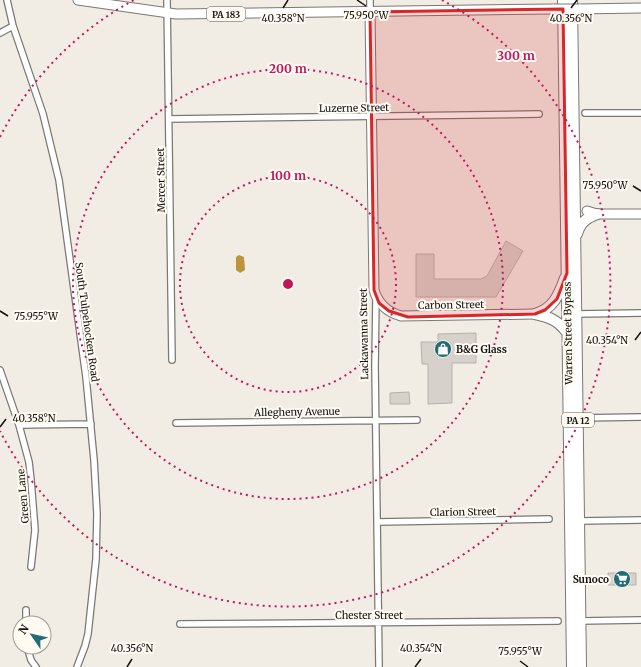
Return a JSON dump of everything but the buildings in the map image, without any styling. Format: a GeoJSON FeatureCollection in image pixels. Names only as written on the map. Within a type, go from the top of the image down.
{"type":"FeatureCollection","features":[{"type":"Feature","properties":{"kind":"highway","name":"Warren Street Bypass"},"geometry":{"type":"LineString","coordinates":[[563,0],[571,200],[575,237],[581,667]]}},
{"type":"Feature","properties":{"kind":"highway","name":"Warren Street Bypass"},"geometry":{"type":"LineString","coordinates":[[572,0],[571,200],[567,273],[572,667]]}},
{"type":"Feature","properties":{"kind":"highway"},"geometry":{"type":"LineString","coordinates":[[571,200],[587,211]]}},
{"type":"Feature","properties":{"kind":"highway"},"geometry":{"type":"LineString","coordinates":[[575,237],[583,221],[590,216],[597,214]]}},
{"type":"Feature","properties":{"kind":"highway"},"geometry":{"type":"LineString","coordinates":[[535,314],[545,310],[554,303],[567,273]]}},
{"type":"Feature","properties":{"kind":"highway"},"geometry":{"type":"LineString","coordinates":[[535,314],[554,320],[563,327],[568,334]]}},
{"type":"Feature","properties":{"kind":"main road","name":"PA 183"},"geometry":{"type":"LineString","coordinates":[[78,0],[176,14],[641,8]]}},
{"type":"Feature","properties":{"kind":"main road","name":"Lackawanna Street"},"geometry":{"type":"LineString","coordinates":[[370,12],[374,290],[376,296]]}},
{"type":"Feature","properties":{"kind":"main road"},"geometry":{"type":"LineString","coordinates":[[587,211],[597,214],[641,214]]}},
{"type":"Feature","properties":{"kind":"main road","name":"Carbon Street"},"geometry":{"type":"LineString","coordinates":[[376,296],[380,303],[388,311],[401,316],[535,314]]}},
{"type":"Feature","properties":{"kind":"street","name":"South Tulpehocken Road"},"geometry":{"type":"LineString","coordinates":[[7,0],[13,26],[43,114],[59,180],[91,424],[97,514],[96,559],[89,628],[85,646],[77,667]]}},
{"type":"Feature","properties":{"kind":"street","name":"Mercer Street"},"geometry":{"type":"LineString","coordinates":[[167,0],[172,360]]}},
{"type":"Feature","properties":{"kind":"street","name":"Lackawanna Street"},"geometry":{"type":"LineString","coordinates":[[370,0],[370,12]]}},
{"type":"Feature","properties":{"kind":"street"},"geometry":{"type":"LineString","coordinates":[[0,33],[13,26]]}},
{"type":"Feature","properties":{"kind":"street"},"geometry":{"type":"LineString","coordinates":[[585,113],[641,113]]}},
{"type":"Feature","properties":{"kind":"street","name":"Luzerne Street"},"geometry":{"type":"LineString","coordinates":[[169,119],[539,114]]}},
{"type":"Feature","properties":{"kind":"street","name":"Lackawanna Street"},"geometry":{"type":"LineString","coordinates":[[376,296],[375,366],[379,667]]}},
{"type":"Feature","properties":{"kind":"street"},"geometry":{"type":"LineString","coordinates":[[576,314],[641,313]]}},
{"type":"Feature","properties":{"kind":"street","name":"Green Lane"},"geometry":{"type":"LineString","coordinates":[[0,370],[19,425],[29,462],[32,480],[35,530],[31,567]]}},
{"type":"Feature","properties":{"kind":"street"},"geometry":{"type":"LineString","coordinates":[[578,418],[641,417]]}},
{"type":"Feature","properties":{"kind":"street","name":"Allegheny Avenue"},"geometry":{"type":"LineString","coordinates":[[176,423],[417,420]]}},
{"type":"Feature","properties":{"kind":"street"},"geometry":{"type":"LineString","coordinates":[[19,425],[91,424]]}},
{"type":"Feature","properties":{"kind":"street","name":"Clarion Street"},"geometry":{"type":"LineString","coordinates":[[377,522],[549,519]]}},
{"type":"Feature","properties":{"kind":"street"},"geometry":{"type":"LineString","coordinates":[[579,521],[641,520]]}},
{"type":"Feature","properties":{"kind":"street"},"geometry":{"type":"LineString","coordinates":[[26,610],[26,615]]}},
{"type":"Feature","properties":{"kind":"street"},"geometry":{"type":"LineString","coordinates":[[580,621],[641,620]]}},
{"type":"Feature","properties":{"kind":"street","name":"Chester Street"},"geometry":{"type":"LineString","coordinates":[[180,624],[379,624],[558,621]]}},
{"type":"Feature","properties":{"kind":"street"},"geometry":{"type":"LineString","coordinates":[[29,655],[36,667]]}},
{"type":"Feature","properties":{"kind":"highlighted area"},"geometry":{"type":"Polygon","coordinates":[[[563,9],[567,273],[557,299],[545,310],[535,314],[408,317],[389,311],[379,303],[374,290],[370,12],[563,9]]]}},
{"type":"Feature","properties":{"kind":"shaded area"},"geometry":{"type":"Polygon","coordinates":[[[239,255],[244,257],[245,270],[240,273],[236,270],[236,257],[239,255]]]}},
{"type":"Feature","properties":{"kind":"place","name":"B&G Glass"},"geometry":{"type":"Point","coordinates":[443,349]}},
{"type":"Feature","properties":{"kind":"place","name":"Sunoco"},"geometry":{"type":"Point","coordinates":[622,579]}}]}
